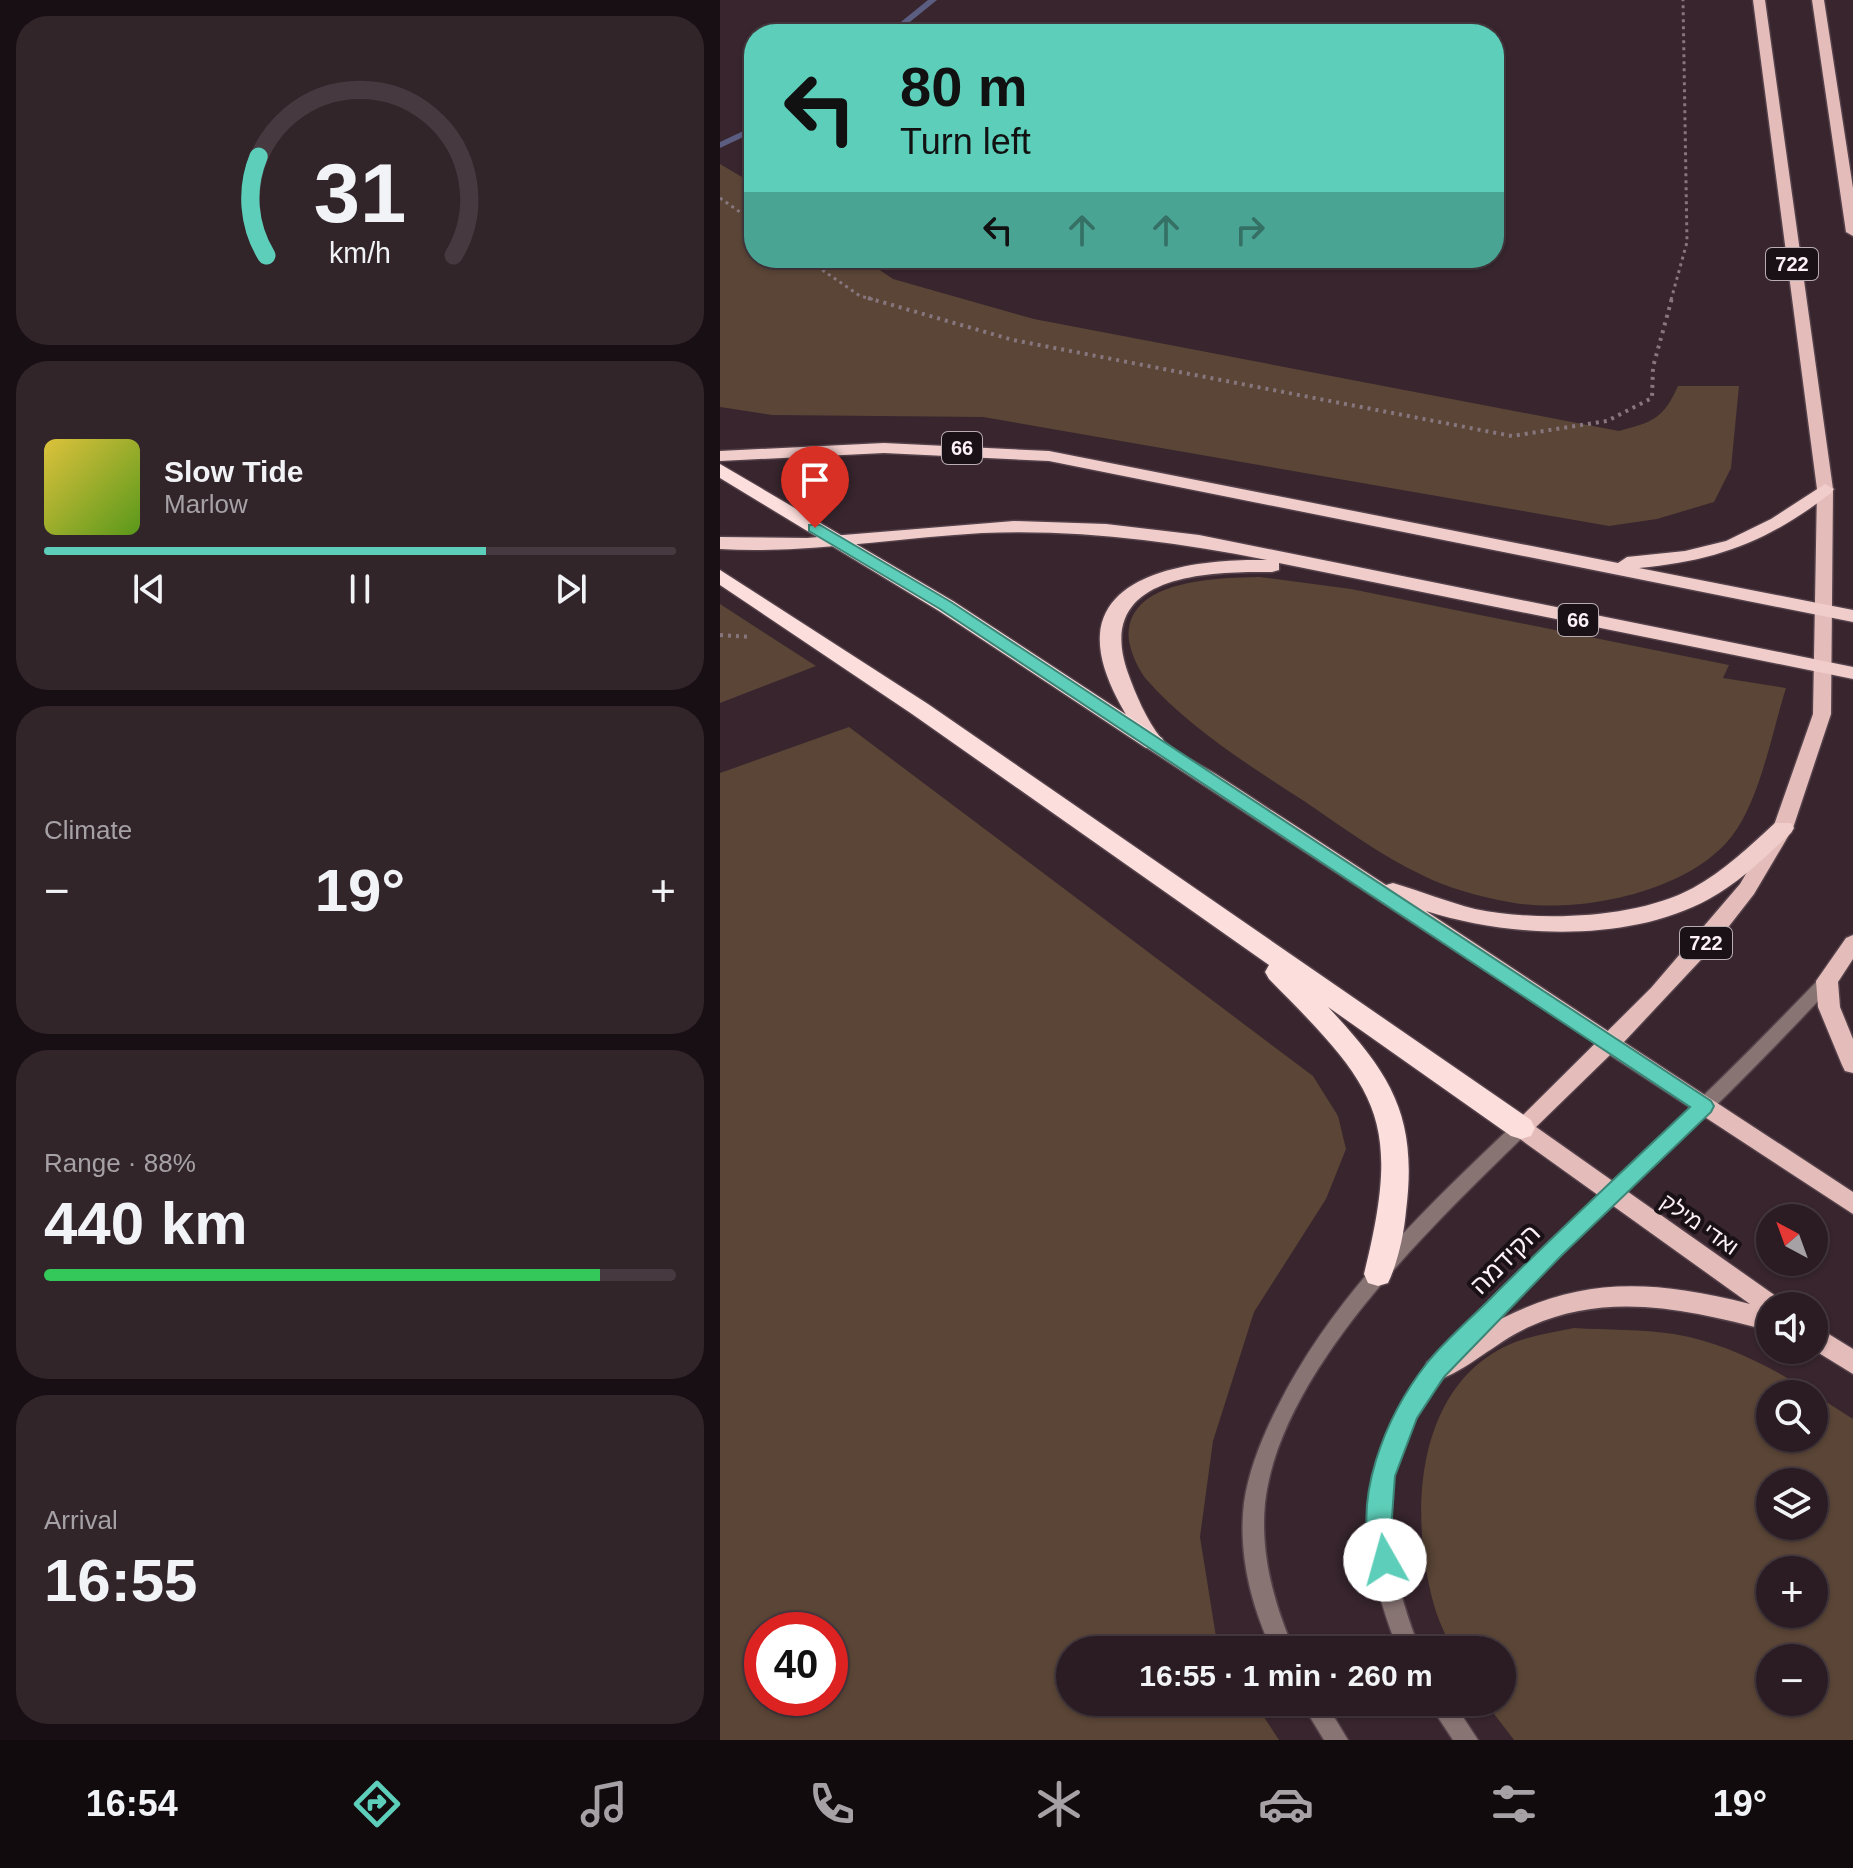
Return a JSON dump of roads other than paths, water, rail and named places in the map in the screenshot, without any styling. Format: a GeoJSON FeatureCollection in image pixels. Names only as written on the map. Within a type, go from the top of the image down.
{"type":"FeatureCollection","features":[{"type":"Feature","properties":{"kind":"highway","name":"66"},"geometry":{"type":"LineString","coordinates":[[720,456],[785,449],[901,445],[1049,456],[1853,616]]}},
{"type":"Feature","properties":{"kind":"highway"},"geometry":{"type":"LineString","coordinates":[[720,470],[946,606],[1609,1043]]}},
{"type":"Feature","properties":{"kind":"highway"},"geometry":{"type":"LineString","coordinates":[[1574,560],[1620,563],[1666,560],[1740,545],[1797,512],[1825,489]]}},
{"type":"Feature","properties":{"kind":"highway","name":"66"},"geometry":{"type":"LineString","coordinates":[[720,543],[782,546],[951,530],[1080,526],[1199,541],[1853,673]]}},
{"type":"Feature","properties":{"kind":"highway"},"geometry":{"type":"LineString","coordinates":[[1154,743],[1128,696],[1111,645],[1114,617],[1124,601],[1163,578],[1189,571],[1256,566],[1333,570]]}},
{"type":"Feature","properties":{"kind":"highway"},"geometry":{"type":"LineString","coordinates":[[720,576],[920,709],[1521,1128]]}},
{"type":"Feature","properties":{"kind":"highway"},"geometry":{"type":"LineString","coordinates":[[1346,871],[1410,898],[1472,917],[1526,926],[1575,926],[1662,909],[1698,895],[1731,875],[1783,828]]}},
{"type":"Feature","properties":{"kind":"highway"},"geometry":{"type":"LineString","coordinates":[[1233,929],[1359,1058],[1392,1112],[1399,1154],[1396,1203],[1378,1274]]}},
{"type":"Feature","properties":{"kind":"main road","name":"722"},"geometry":{"type":"LineString","coordinates":[[1521,1128],[1609,1043],[1705,943],[1747,889],[1783,828],[1822,714],[1825,489],[1775,138],[1759,0]]}},
{"type":"Feature","properties":{"kind":"main road"},"geometry":{"type":"LineString","coordinates":[[1818,0],[1853,232]]}},
{"type":"Feature","properties":{"kind":"main road"},"geometry":{"type":"LineString","coordinates":[[1853,943],[1827,981],[1829,1007],[1837,1033],[1853,1065]]}},
{"type":"Feature","properties":{"kind":"main road"},"geometry":{"type":"LineString","coordinates":[[1609,1043],[1853,1204]]}},
{"type":"Feature","properties":{"kind":"main road","name":"ואדי מילק"},"geometry":{"type":"LineString","coordinates":[[1521,1128],[1756,1296]]}},
{"type":"Feature","properties":{"kind":"main road"},"geometry":{"type":"LineString","coordinates":[[1436,1370],[1506,1323],[1534,1310],[1578,1299],[1645,1294],[1690,1300],[1756,1316]]}},
{"type":"Feature","properties":{"kind":"main road"},"geometry":{"type":"LineString","coordinates":[[1828,1346],[1853,1363]]}},
{"type":"Feature","properties":{"kind":"street","name":"הקידמה"},"geometry":{"type":"LineString","coordinates":[[1405,1636],[1388,1581],[1380,1517],[1383,1476],[1408,1413],[1436,1370],[1827,981]]}},
{"type":"Feature","properties":{"kind":"street"},"geometry":{"type":"LineString","coordinates":[[1278,1636],[1266,1599],[1254,1539],[1257,1488],[1269,1448],[1297,1390],[1378,1274],[1416,1229],[1521,1128]]}},
{"type":"Feature","properties":{"kind":"street"},"geometry":{"type":"LineString","coordinates":[[1321,1716],[1337,1740]]}},
{"type":"Feature","properties":{"kind":"street"},"geometry":{"type":"LineString","coordinates":[[1449,1716],[1467,1740]]}},
{"type":"Feature","properties":{"kind":"waterway"},"geometry":{"type":"LineString","coordinates":[[903,24],[933,0]]}},
{"type":"Feature","properties":{"kind":"waterway"},"geometry":{"type":"LineString","coordinates":[[720,145],[744,134]]}}]}
